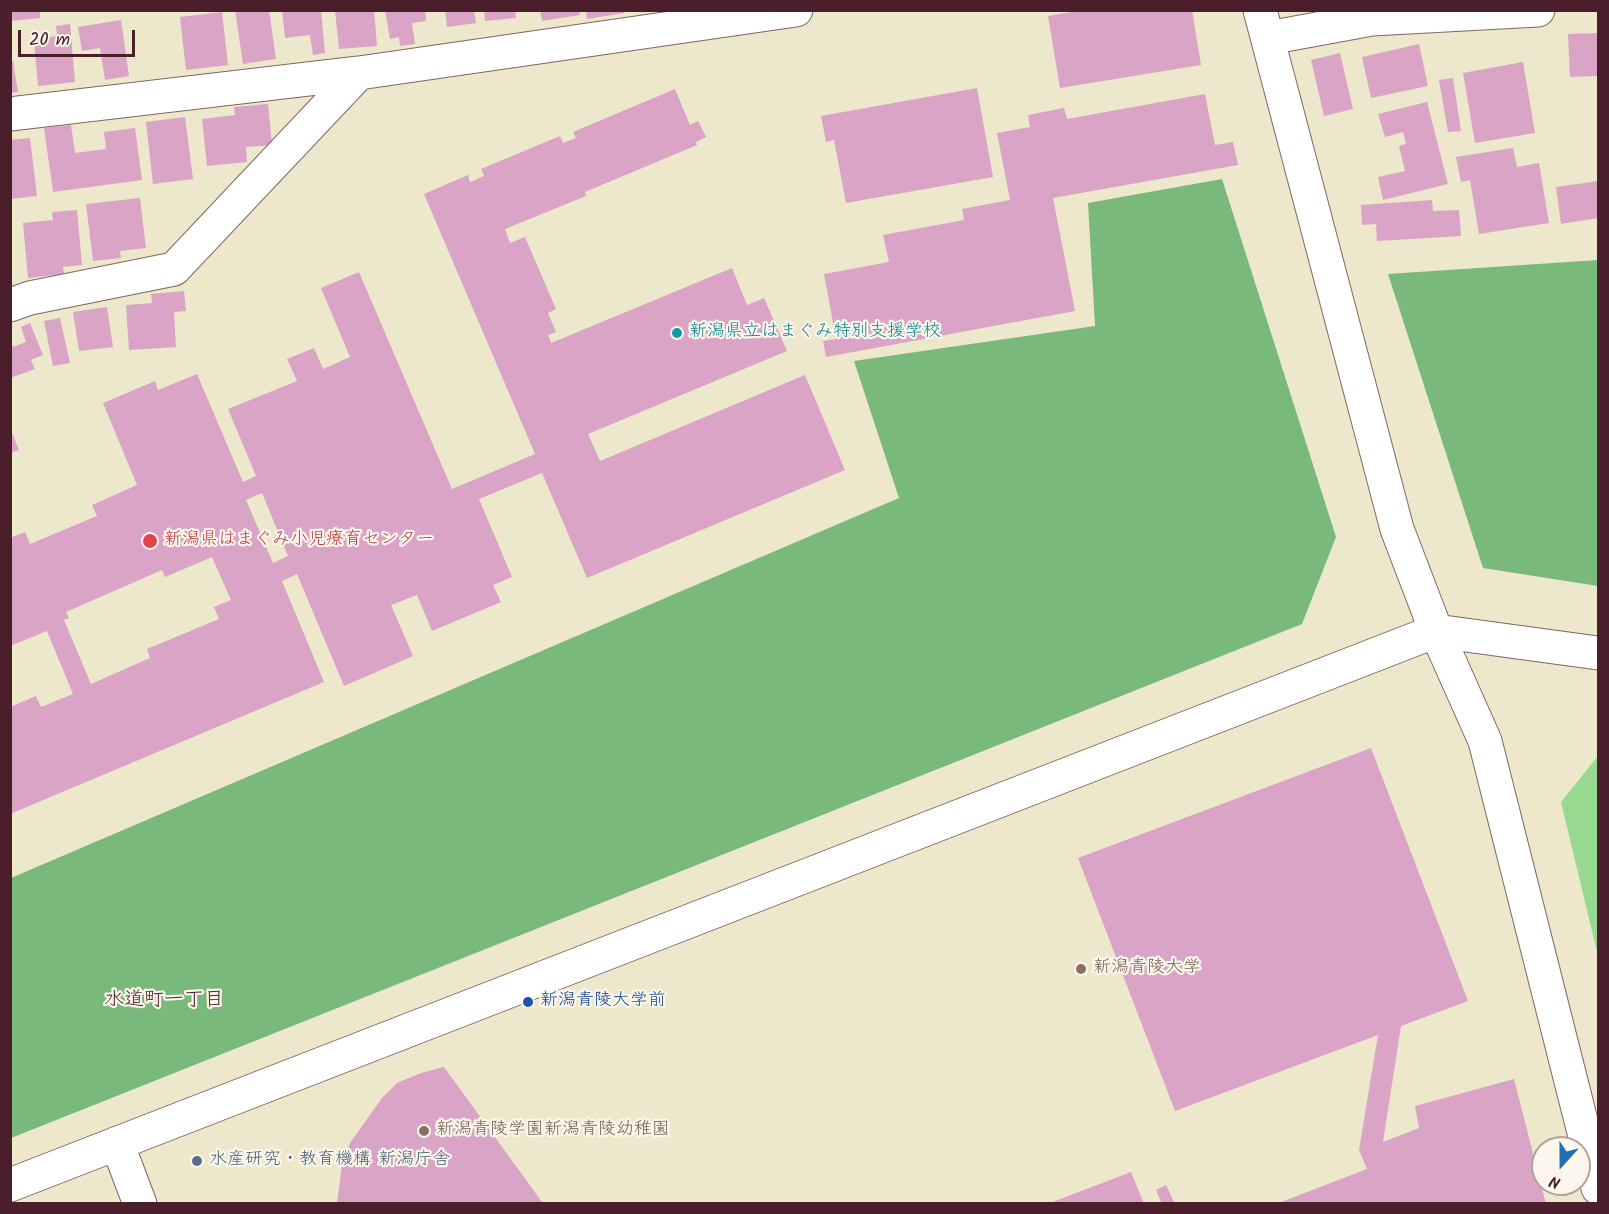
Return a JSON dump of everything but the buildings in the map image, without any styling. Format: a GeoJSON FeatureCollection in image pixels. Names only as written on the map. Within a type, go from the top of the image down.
{"type":"FeatureCollection","features":[{"type":"Feature","properties":{"kind":"street"},"geometry":{"type":"LineString","coordinates":[[10,114],[359,73],[796,10]]}},
{"type":"Feature","properties":{"kind":"street"},"geometry":{"type":"LineString","coordinates":[[1538,10],[1264,24],[1397,529],[1436,631],[1485,741],[1599,1188]]}},
{"type":"Feature","properties":{"kind":"street"},"geometry":{"type":"LineString","coordinates":[[10,305],[30,298],[174,269],[359,73]]}},
{"type":"Feature","properties":{"kind":"street"},"geometry":{"type":"LineString","coordinates":[[10,1185],[1436,631],[1599,653]]}},
{"type":"Feature","properties":{"kind":"street"},"geometry":{"type":"LineString","coordinates":[[117,1143],[140,1203]]}},
{"type":"Feature","properties":{"kind":"green space"},"geometry":{"type":"Polygon","coordinates":[[[1222,179],[1336,537],[1302,624],[11,1138],[11,878],[899,498],[854,361],[1095,326],[1088,203],[1222,179]]]}},
{"type":"Feature","properties":{"kind":"green space"},"geometry":{"type":"Polygon","coordinates":[[[1598,260],[1598,586],[1483,568],[1388,274],[1598,260]]]}},
{"type":"Feature","properties":{"kind":"green space"},"geometry":{"type":"Polygon","coordinates":[[[1598,756],[1598,956],[1561,802],[1598,756]]]}},
{"type":"Feature","properties":{"kind":"place","name":"新潟県立はまぐみ特別支援学校"},"geometry":{"type":"Point","coordinates":[677,333]}},
{"type":"Feature","properties":{"kind":"place","name":"新潟県はまぐみ小児療育センター"},"geometry":{"type":"Point","coordinates":[150,541]}},
{"type":"Feature","properties":{"kind":"place","name":"新潟青陵大学"},"geometry":{"type":"Point","coordinates":[1081,969]}},
{"type":"Feature","properties":{"kind":"place","name":"新潟青陵大学前"},"geometry":{"type":"Point","coordinates":[528,1002]}},
{"type":"Feature","properties":{"kind":"place","name":"新潟青陵学園新潟青陵幼稚園"},"geometry":{"type":"Point","coordinates":[424,1131]}},
{"type":"Feature","properties":{"kind":"place","name":"水産研究・教育機構 新潟庁舎"},"geometry":{"type":"Point","coordinates":[197,1161]}},
{"type":"Feature","properties":{"kind":"district","name":"水道町一丁目"},"geometry":{"type":"Point","coordinates":[164,1002]}}]}
